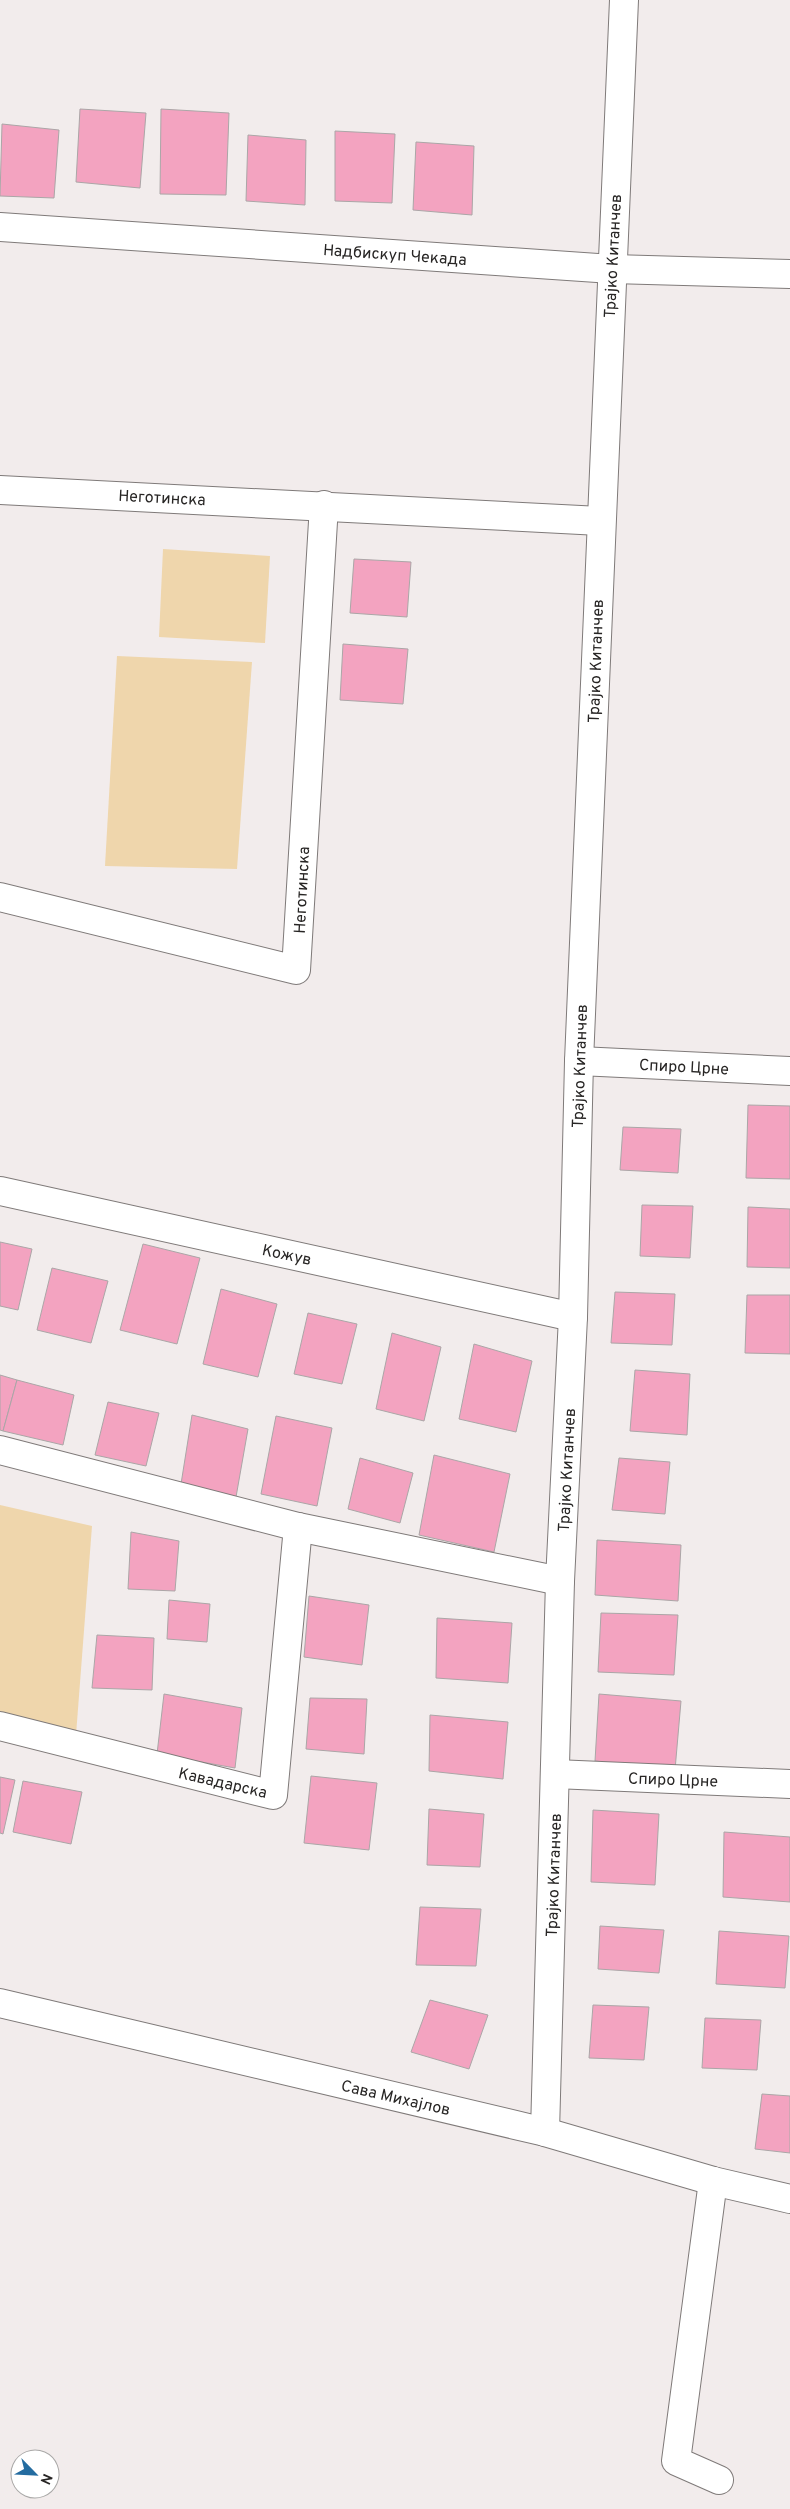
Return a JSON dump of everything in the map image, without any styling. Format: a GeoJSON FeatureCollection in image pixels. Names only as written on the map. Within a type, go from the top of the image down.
{"type":"FeatureCollection","features":[{"type":"Feature","properties":{"kind":"street","name":"Трајко Китанчев"},"geometry":{"type":"LineString","coordinates":[[545,2132],[560,1582],[573,1317],[579,1061],[600,521],[624,0]]}},
{"type":"Feature","properties":{"kind":"street","name":"Надбискуп Чекада"},"geometry":{"type":"LineString","coordinates":[[0,227],[612,269],[790,274]]}},
{"type":"Feature","properties":{"kind":"street","name":"Неготинска"},"geometry":{"type":"LineString","coordinates":[[0,490],[324,505],[600,521]]}},
{"type":"Feature","properties":{"kind":"street","name":"Неготинска"},"geometry":{"type":"LineString","coordinates":[[0,897],[296,970],[324,505]]}},
{"type":"Feature","properties":{"kind":"street","name":"Спиро Црне"},"geometry":{"type":"LineString","coordinates":[[579,1061],[790,1071]]}},
{"type":"Feature","properties":{"kind":"street","name":"Кожув"},"geometry":{"type":"LineString","coordinates":[[0,1191],[573,1317]]}},
{"type":"Feature","properties":{"kind":"street"},"geometry":{"type":"LineString","coordinates":[[0,1450],[298,1527],[560,1582]]}},
{"type":"Feature","properties":{"kind":"street","name":"Кавадарска"},"geometry":{"type":"LineString","coordinates":[[0,1726],[274,1796],[298,1527]]}},
{"type":"Feature","properties":{"kind":"street","name":"Спиро Црне"},"geometry":{"type":"LineString","coordinates":[[555,1774],[790,1784]]}},
{"type":"Feature","properties":{"kind":"street","name":"Сава Михајлов"},"geometry":{"type":"LineString","coordinates":[[0,2003],[545,2132],[713,2181],[790,2199]]}},
{"type":"Feature","properties":{"kind":"street"},"geometry":{"type":"LineString","coordinates":[[713,2181],[676,2462],[719,2480]]}},
{"type":"Feature","properties":{"kind":"shaded area"},"geometry":{"type":"Polygon","coordinates":[[[163,549],[270,556],[265,643],[159,637],[163,549]]]}},
{"type":"Feature","properties":{"kind":"shaded area"},"geometry":{"type":"Polygon","coordinates":[[[117,656],[252,662],[237,869],[105,866],[117,656]]]}},
{"type":"Feature","properties":{"kind":"shaded area"},"geometry":{"type":"Polygon","coordinates":[[[0,1505],[92,1526],[76,1735],[0,1716],[0,1505]]]}},
{"type":"Feature","properties":{"kind":"building"},"geometry":{"type":"Polygon","coordinates":[[[80,109],[146,113],[140,188],[76,182],[80,109]]]}},
{"type":"Feature","properties":{"kind":"building"},"geometry":{"type":"Polygon","coordinates":[[[161,109],[229,113],[226,195],[160,194],[161,109]]]}},
{"type":"Feature","properties":{"kind":"building"},"geometry":{"type":"Polygon","coordinates":[[[2,124],[59,130],[54,198],[0,196],[2,124]]]}},
{"type":"Feature","properties":{"kind":"building"},"geometry":{"type":"Polygon","coordinates":[[[335,131],[395,134],[392,203],[335,201],[335,131]]]}},
{"type":"Feature","properties":{"kind":"building"},"geometry":{"type":"Polygon","coordinates":[[[248,135],[306,140],[305,205],[246,201],[248,135]]]}},
{"type":"Feature","properties":{"kind":"building"},"geometry":{"type":"Polygon","coordinates":[[[416,142],[474,146],[472,215],[413,210],[416,142]]]}},
{"type":"Feature","properties":{"kind":"building"},"geometry":{"type":"Polygon","coordinates":[[[354,559],[411,562],[407,617],[350,613],[354,559]]]}},
{"type":"Feature","properties":{"kind":"building"},"geometry":{"type":"Polygon","coordinates":[[[343,644],[408,649],[403,704],[340,700],[343,644]]]}},
{"type":"Feature","properties":{"kind":"building"},"geometry":{"type":"Polygon","coordinates":[[[748,1105],[790,1106],[790,1179],[746,1178],[748,1105]]]}},
{"type":"Feature","properties":{"kind":"building"},"geometry":{"type":"Polygon","coordinates":[[[623,1127],[681,1129],[678,1173],[620,1170],[623,1127]]]}},
{"type":"Feature","properties":{"kind":"building"},"geometry":{"type":"Polygon","coordinates":[[[642,1205],[693,1206],[690,1258],[640,1256],[642,1205]]]}},
{"type":"Feature","properties":{"kind":"building"},"geometry":{"type":"Polygon","coordinates":[[[748,1207],[790,1209],[790,1268],[747,1267],[748,1207]]]}},
{"type":"Feature","properties":{"kind":"building"},"geometry":{"type":"Polygon","coordinates":[[[0,1242],[32,1249],[18,1310],[0,1306],[0,1242]]]}},
{"type":"Feature","properties":{"kind":"building"},"geometry":{"type":"Polygon","coordinates":[[[143,1244],[200,1258],[177,1344],[120,1330],[143,1244]]]}},
{"type":"Feature","properties":{"kind":"building"},"geometry":{"type":"Polygon","coordinates":[[[52,1268],[108,1281],[91,1343],[37,1330],[52,1268]]]}},
{"type":"Feature","properties":{"kind":"building"},"geometry":{"type":"Polygon","coordinates":[[[221,1289],[277,1304],[258,1377],[203,1364],[221,1289]]]}},
{"type":"Feature","properties":{"kind":"building"},"geometry":{"type":"Polygon","coordinates":[[[615,1292],[675,1294],[672,1345],[611,1343],[615,1292]]]}},
{"type":"Feature","properties":{"kind":"building"},"geometry":{"type":"Polygon","coordinates":[[[747,1295],[790,1295],[790,1354],[745,1353],[747,1295]]]}},
{"type":"Feature","properties":{"kind":"building"},"geometry":{"type":"Polygon","coordinates":[[[308,1313],[357,1324],[342,1384],[294,1374],[308,1313]]]}},
{"type":"Feature","properties":{"kind":"building"},"geometry":{"type":"Polygon","coordinates":[[[392,1333],[441,1347],[424,1421],[376,1409],[392,1333]]]}},
{"type":"Feature","properties":{"kind":"building"},"geometry":{"type":"Polygon","coordinates":[[[474,1344],[532,1361],[516,1432],[459,1419],[474,1344]]]}},
{"type":"Feature","properties":{"kind":"building"},"geometry":{"type":"Polygon","coordinates":[[[635,1370],[690,1374],[687,1435],[630,1431],[635,1370]]]}},
{"type":"Feature","properties":{"kind":"building"},"geometry":{"type":"Polygon","coordinates":[[[0,1375],[17,1380],[3,1431],[0,1430],[0,1375]]]}},
{"type":"Feature","properties":{"kind":"building"},"geometry":{"type":"Polygon","coordinates":[[[17,1380],[74,1395],[63,1445],[3,1431],[17,1380]]]}},
{"type":"Feature","properties":{"kind":"building"},"geometry":{"type":"Polygon","coordinates":[[[108,1402],[159,1413],[146,1466],[95,1455],[108,1402]]]}},
{"type":"Feature","properties":{"kind":"building"},"geometry":{"type":"Polygon","coordinates":[[[192,1415],[248,1429],[236,1497],[181,1484],[192,1415]]]}},
{"type":"Feature","properties":{"kind":"building"},"geometry":{"type":"Polygon","coordinates":[[[276,1416],[332,1428],[317,1506],[261,1494],[276,1416]]]}},
{"type":"Feature","properties":{"kind":"building"},"geometry":{"type":"Polygon","coordinates":[[[434,1455],[510,1474],[494,1552],[419,1535],[434,1455]]]}},
{"type":"Feature","properties":{"kind":"building"},"geometry":{"type":"Polygon","coordinates":[[[360,1458],[413,1473],[400,1523],[348,1509],[360,1458]]]}},
{"type":"Feature","properties":{"kind":"building"},"geometry":{"type":"Polygon","coordinates":[[[619,1458],[670,1462],[665,1514],[612,1510],[619,1458]]]}},
{"type":"Feature","properties":{"kind":"building"},"geometry":{"type":"Polygon","coordinates":[[[131,1532],[179,1541],[175,1591],[128,1589],[131,1532]]]}},
{"type":"Feature","properties":{"kind":"building"},"geometry":{"type":"Polygon","coordinates":[[[597,1540],[681,1545],[678,1601],[595,1595],[597,1540]]]}},
{"type":"Feature","properties":{"kind":"building"},"geometry":{"type":"Polygon","coordinates":[[[309,1596],[369,1605],[362,1665],[304,1657],[309,1596]]]}},
{"type":"Feature","properties":{"kind":"building"},"geometry":{"type":"Polygon","coordinates":[[[169,1600],[210,1604],[207,1642],[167,1639],[169,1600]]]}},
{"type":"Feature","properties":{"kind":"building"},"geometry":{"type":"Polygon","coordinates":[[[601,1613],[678,1615],[674,1675],[598,1672],[601,1613]]]}},
{"type":"Feature","properties":{"kind":"building"},"geometry":{"type":"Polygon","coordinates":[[[437,1618],[512,1623],[508,1683],[436,1678],[437,1618]]]}},
{"type":"Feature","properties":{"kind":"building"},"geometry":{"type":"Polygon","coordinates":[[[97,1635],[154,1638],[152,1690],[92,1688],[97,1635]]]}},
{"type":"Feature","properties":{"kind":"building"},"geometry":{"type":"Polygon","coordinates":[[[164,1694],[242,1708],[235,1768],[157,1754],[164,1694]]]}},
{"type":"Feature","properties":{"kind":"building"},"geometry":{"type":"Polygon","coordinates":[[[599,1694],[681,1701],[675,1770],[595,1761],[599,1694]]]}},
{"type":"Feature","properties":{"kind":"building"},"geometry":{"type":"Polygon","coordinates":[[[310,1698],[367,1699],[364,1754],[306,1749],[310,1698]]]}},
{"type":"Feature","properties":{"kind":"building"},"geometry":{"type":"Polygon","coordinates":[[[430,1715],[508,1722],[503,1779],[429,1771],[430,1715]]]}},
{"type":"Feature","properties":{"kind":"building"},"geometry":{"type":"Polygon","coordinates":[[[311,1776],[377,1783],[369,1850],[304,1843],[311,1776]]]}},
{"type":"Feature","properties":{"kind":"building"},"geometry":{"type":"Polygon","coordinates":[[[0,1777],[15,1780],[3,1834],[0,1833],[0,1777]]]}},
{"type":"Feature","properties":{"kind":"building"},"geometry":{"type":"Polygon","coordinates":[[[23,1781],[82,1792],[71,1844],[13,1832],[23,1781]]]}},
{"type":"Feature","properties":{"kind":"building"},"geometry":{"type":"Polygon","coordinates":[[[429,1809],[484,1814],[480,1867],[427,1865],[429,1809]]]}},
{"type":"Feature","properties":{"kind":"building"},"geometry":{"type":"Polygon","coordinates":[[[593,1810],[659,1814],[655,1885],[591,1882],[593,1810]]]}},
{"type":"Feature","properties":{"kind":"building"},"geometry":{"type":"Polygon","coordinates":[[[724,1832],[790,1837],[790,1902],[723,1897],[724,1832]]]}},
{"type":"Feature","properties":{"kind":"building"},"geometry":{"type":"Polygon","coordinates":[[[420,1907],[481,1909],[476,1966],[416,1965],[420,1907]]]}},
{"type":"Feature","properties":{"kind":"building"},"geometry":{"type":"Polygon","coordinates":[[[600,1926],[664,1930],[659,1973],[598,1969],[600,1926]]]}},
{"type":"Feature","properties":{"kind":"building"},"geometry":{"type":"Polygon","coordinates":[[[719,1931],[789,1936],[785,1988],[716,1984],[719,1931]]]}},
{"type":"Feature","properties":{"kind":"building"},"geometry":{"type":"Polygon","coordinates":[[[430,2000],[488,2015],[469,2069],[411,2052],[430,2000]]]}},
{"type":"Feature","properties":{"kind":"building"},"geometry":{"type":"Polygon","coordinates":[[[593,2005],[649,2007],[644,2060],[589,2058],[593,2005]]]}},
{"type":"Feature","properties":{"kind":"building"},"geometry":{"type":"Polygon","coordinates":[[[705,2018],[761,2020],[757,2070],[702,2068],[705,2018]]]}},
{"type":"Feature","properties":{"kind":"building"},"geometry":{"type":"Polygon","coordinates":[[[762,2094],[790,2096],[790,2153],[755,2149],[762,2094]]]}}]}
